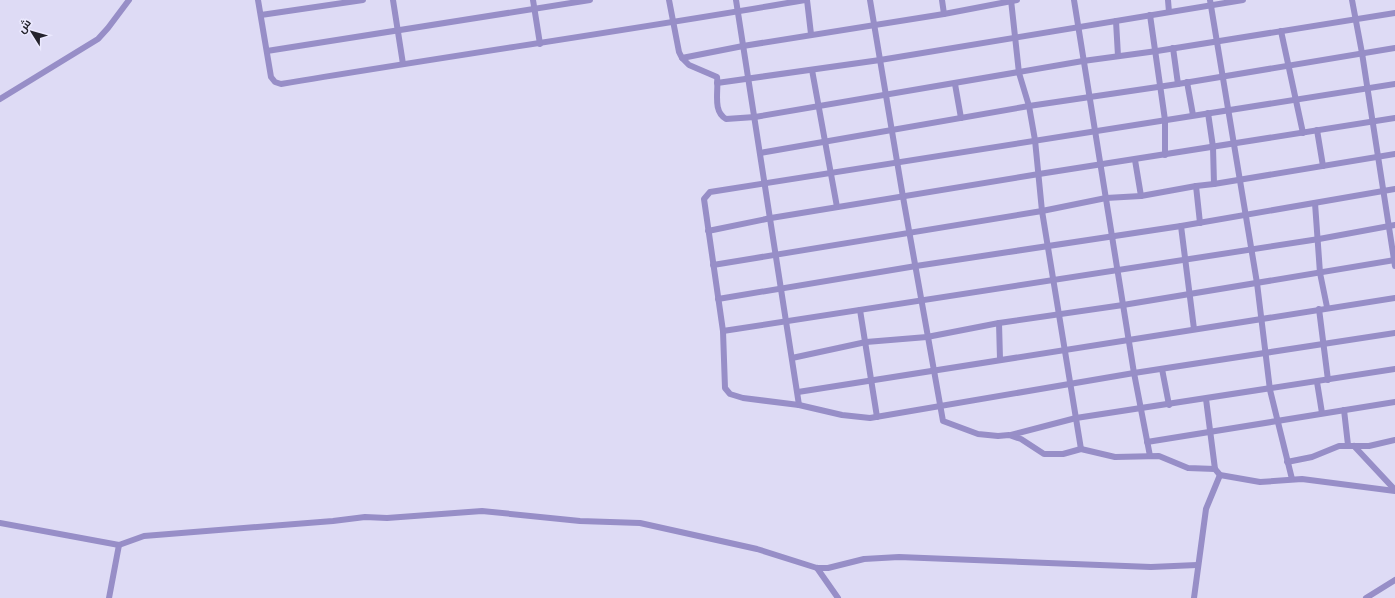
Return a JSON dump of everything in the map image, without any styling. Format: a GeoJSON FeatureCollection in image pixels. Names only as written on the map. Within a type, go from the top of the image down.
{"type":"FeatureCollection","features":[{"type":"Feature","properties":{"kind":"street"},"geometry":{"type":"LineString","coordinates":[[0,99],[98,39],[129,0]]}},
{"type":"Feature","properties":{"kind":"street"},"geometry":{"type":"LineString","coordinates":[[258,0],[271,77],[275,82],[281,84],[540,44],[806,0],[811,34]]}},
{"type":"Feature","properties":{"kind":"street"},"geometry":{"type":"LineString","coordinates":[[261,15],[363,0]]}},
{"type":"Feature","properties":{"kind":"street"},"geometry":{"type":"LineString","coordinates":[[393,0],[403,64]]}},
{"type":"Feature","properties":{"kind":"street"},"geometry":{"type":"LineString","coordinates":[[533,0],[540,44]]}},
{"type":"Feature","properties":{"kind":"street"},"geometry":{"type":"LineString","coordinates":[[267,51],[590,0]]}},
{"type":"Feature","properties":{"kind":"street"},"geometry":{"type":"LineString","coordinates":[[669,0],[679,52],[682,58],[689,65],[715,76],[717,83],[716,94],[719,112],[722,117],[726,119],[755,117],[1083,61],[1156,51],[1395,13]]}},
{"type":"Feature","properties":{"kind":"street"},"geometry":{"type":"LineString","coordinates":[[736,0],[799,405]]}},
{"type":"Feature","properties":{"kind":"street"},"geometry":{"type":"LineString","coordinates":[[870,0],[902,197],[916,266],[939,408],[943,421],[947,424],[962,427],[978,434],[998,436],[1009,435],[1076,418],[1141,410],[1395,369]]}},
{"type":"Feature","properties":{"kind":"street"},"geometry":{"type":"LineString","coordinates":[[942,0],[944,14]]}},
{"type":"Feature","properties":{"kind":"street"},"geometry":{"type":"LineString","coordinates":[[682,58],[811,34],[944,14],[1013,0],[1019,73],[1029,106],[1035,140],[1040,174],[1042,211],[1081,449]]}},
{"type":"Feature","properties":{"kind":"street"},"geometry":{"type":"LineString","coordinates":[[1074,0],[1134,373],[1150,456]]}},
{"type":"Feature","properties":{"kind":"street"},"geometry":{"type":"LineString","coordinates":[[1168,0],[1169,12]]}},
{"type":"Feature","properties":{"kind":"street"},"geometry":{"type":"LineString","coordinates":[[717,83],[749,80],[880,60],[1169,12],[1210,3],[1243,0]]}},
{"type":"Feature","properties":{"kind":"street"},"geometry":{"type":"LineString","coordinates":[[792,358],[866,342],[927,337],[999,323],[1189,295],[1395,262],[1392,226],[1383,191],[1366,88],[1362,53],[1352,0]]}},
{"type":"Feature","properties":{"kind":"street"},"geometry":{"type":"LineString","coordinates":[[1210,3],[1224,76],[1257,283],[1270,390],[1292,479]]}},
{"type":"Feature","properties":{"kind":"street"},"geometry":{"type":"LineString","coordinates":[[1150,15],[1165,120],[1165,155]]}},
{"type":"Feature","properties":{"kind":"street"},"geometry":{"type":"LineString","coordinates":[[1116,21],[1118,56]]}},
{"type":"Feature","properties":{"kind":"street"},"geometry":{"type":"LineString","coordinates":[[1280,31],[1303,133]]}},
{"type":"Feature","properties":{"kind":"street"},"geometry":{"type":"LineString","coordinates":[[1173,48],[1178,84]]}},
{"type":"Feature","properties":{"kind":"street"},"geometry":{"type":"LineString","coordinates":[[760,153],[1029,106],[1178,84],[1395,48]]}},
{"type":"Feature","properties":{"kind":"street"},"geometry":{"type":"LineString","coordinates":[[812,70],[837,207]]}},
{"type":"Feature","properties":{"kind":"street"},"geometry":{"type":"LineString","coordinates":[[1187,82],[1193,115]]}},
{"type":"Feature","properties":{"kind":"street"},"geometry":{"type":"LineString","coordinates":[[955,84],[961,118]]}},
{"type":"Feature","properties":{"kind":"street"},"geometry":{"type":"LineString","coordinates":[[1395,84],[1095,130],[710,192],[704,199],[723,331],[723,380],[725,388],[730,394],[743,398],[799,405],[842,415],[870,418],[939,408],[1134,373],[1265,354],[1323,342],[1395,333]]}},
{"type":"Feature","properties":{"kind":"street"},"geometry":{"type":"LineString","coordinates":[[1208,113],[1213,146],[1214,184]]}},
{"type":"Feature","properties":{"kind":"street"},"geometry":{"type":"LineString","coordinates":[[708,231],[770,218],[1395,118]]}},
{"type":"Feature","properties":{"kind":"street"},"geometry":{"type":"LineString","coordinates":[[1317,130],[1323,166]]}},
{"type":"Feature","properties":{"kind":"street"},"geometry":{"type":"LineString","coordinates":[[713,265],[1042,211],[1106,198],[1141,196],[1395,154]]}},
{"type":"Feature","properties":{"kind":"street"},"geometry":{"type":"LineString","coordinates":[[1135,160],[1141,196]]}},
{"type":"Feature","properties":{"kind":"street"},"geometry":{"type":"LineString","coordinates":[[1196,186],[1200,223]]}},
{"type":"Feature","properties":{"kind":"street"},"geometry":{"type":"LineString","coordinates":[[718,299],[1112,235],[1200,223],[1395,189]]}},
{"type":"Feature","properties":{"kind":"street"},"geometry":{"type":"LineString","coordinates":[[1315,203],[1319,239],[1320,273],[1327,307]]}},
{"type":"Feature","properties":{"kind":"street"},"geometry":{"type":"LineString","coordinates":[[1181,226],[1194,329]]}},
{"type":"Feature","properties":{"kind":"street"},"geometry":{"type":"LineString","coordinates":[[723,331],[1251,248],[1319,239],[1392,226]]}},
{"type":"Feature","properties":{"kind":"street"},"geometry":{"type":"LineString","coordinates":[[798,392],[1000,359],[1129,340],[1262,317],[1395,298]]}},
{"type":"Feature","properties":{"kind":"street"},"geometry":{"type":"LineString","coordinates":[[1319,309],[1328,380]]}},
{"type":"Feature","properties":{"kind":"street"},"geometry":{"type":"LineString","coordinates":[[860,310],[877,417]]}},
{"type":"Feature","properties":{"kind":"street"},"geometry":{"type":"LineString","coordinates":[[999,323],[1000,359]]}},
{"type":"Feature","properties":{"kind":"street"},"geometry":{"type":"LineString","coordinates":[[1162,369],[1169,405]]}},
{"type":"Feature","properties":{"kind":"street"},"geometry":{"type":"LineString","coordinates":[[1317,382],[1322,413]]}},
{"type":"Feature","properties":{"kind":"street"},"geometry":{"type":"LineString","coordinates":[[1206,400],[1215,469],[1220,475],[1260,482],[1292,479],[1395,490]]}},
{"type":"Feature","properties":{"kind":"street"},"geometry":{"type":"LineString","coordinates":[[1148,442],[1395,402]]}},
{"type":"Feature","properties":{"kind":"street"},"geometry":{"type":"LineString","coordinates":[[1344,410],[1351,446],[1395,490]]}},
{"type":"Feature","properties":{"kind":"street"},"geometry":{"type":"LineString","coordinates":[[1009,435],[1021,439],[1044,454],[1063,454],[1081,449],[1115,457],[1150,456],[1165,458],[1188,468],[1215,469]]}},
{"type":"Feature","properties":{"kind":"street"},"geometry":{"type":"LineString","coordinates":[[1287,462],[1312,457],[1339,446],[1369,446],[1395,440]]}},
{"type":"Feature","properties":{"kind":"street"},"geometry":{"type":"LineString","coordinates":[[1194,598],[1204,533],[1206,508],[1220,475]]}},
{"type":"Feature","properties":{"kind":"street"},"geometry":{"type":"LineString","coordinates":[[0,523],[119,545],[144,536],[333,521],[365,517],[387,518],[482,511],[580,521],[640,523],[757,549],[817,568],[828,568],[864,559],[899,557],[1144,567],[1198,565]]}},
{"type":"Feature","properties":{"kind":"street"},"geometry":{"type":"LineString","coordinates":[[109,598],[119,545]]}},
{"type":"Feature","properties":{"kind":"street"},"geometry":{"type":"LineString","coordinates":[[817,568],[838,598]]}},
{"type":"Feature","properties":{"kind":"street"},"geometry":{"type":"LineString","coordinates":[[1366,598],[1395,580]]}}]}
